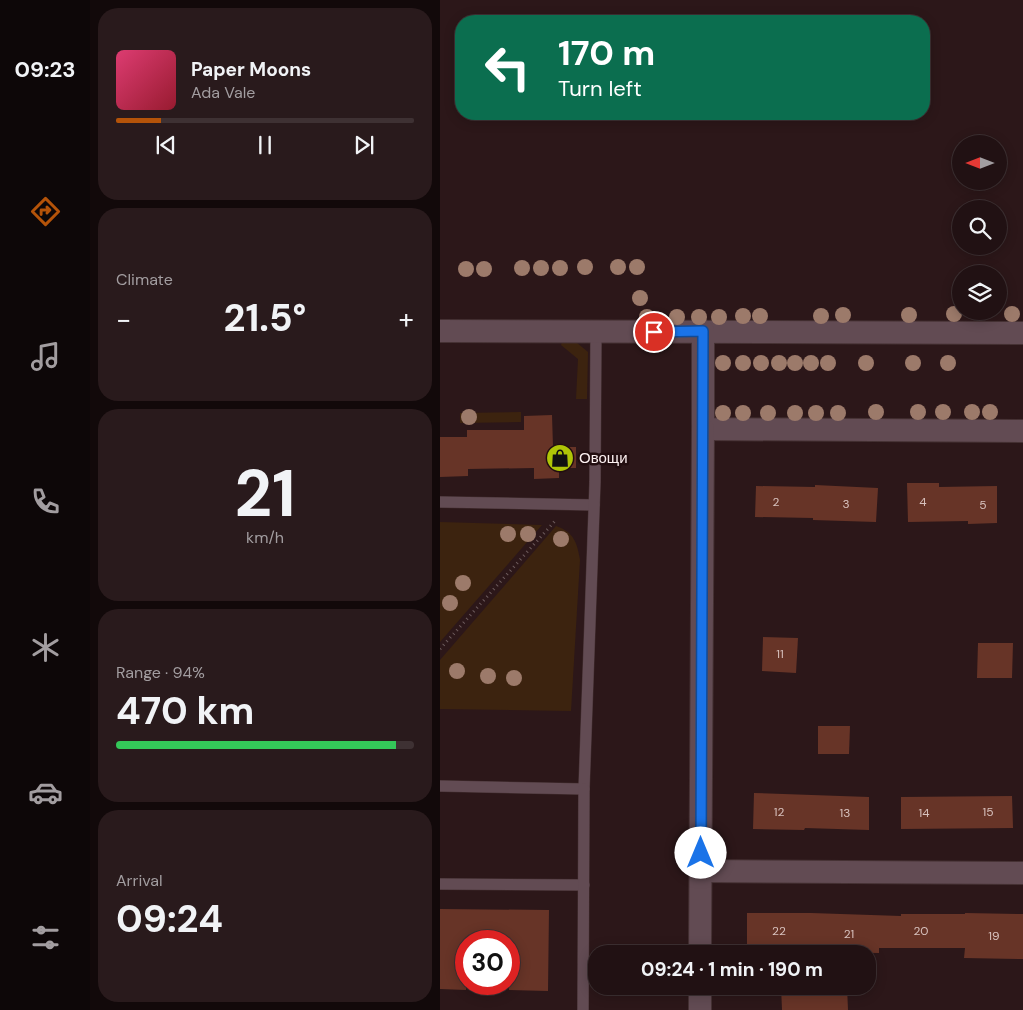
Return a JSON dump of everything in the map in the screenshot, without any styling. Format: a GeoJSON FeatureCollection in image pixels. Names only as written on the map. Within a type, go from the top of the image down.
{"type":"FeatureCollection","features":[{"type":"Feature","properties":{"kind":"street"},"geometry":{"type":"LineString","coordinates":[[440,331],[1023,333]]}},
{"type":"Feature","properties":{"kind":"street"},"geometry":{"type":"LineString","coordinates":[[700,945],[703,331]]}},
{"type":"Feature","properties":{"kind":"street"},"geometry":{"type":"LineString","coordinates":[[703,429],[1023,431]]}},
{"type":"Feature","properties":{"kind":"street"},"geometry":{"type":"LineString","coordinates":[[701,871],[1023,873]]}},
{"type":"Feature","properties":{"kind":"street"},"geometry":{"type":"LineString","coordinates":[[700,995],[700,1010]]}},
{"type":"Feature","properties":{"kind":"lane"},"geometry":{"type":"LineString","coordinates":[[583,1010],[584,789],[594,505],[596,332]]}},
{"type":"Feature","properties":{"kind":"lane"},"geometry":{"type":"LineString","coordinates":[[440,502],[594,505]]}},
{"type":"Feature","properties":{"kind":"lane"},"geometry":{"type":"LineString","coordinates":[[440,786],[584,789]]}},
{"type":"Feature","properties":{"kind":"lane"},"geometry":{"type":"LineString","coordinates":[[440,884],[584,885]]}},
{"type":"Feature","properties":{"kind":"path"},"geometry":{"type":"LineString","coordinates":[[440,649],[569,505]]}},
{"type":"Feature","properties":{"kind":"shaded area"},"geometry":{"type":"Polygon","coordinates":[[[565,333],[588,352],[587,399],[576,399],[578,359],[561,345],[565,333]]]}},
{"type":"Feature","properties":{"kind":"shaded area"},"geometry":{"type":"Polygon","coordinates":[[[521,412],[521,422],[460,423],[460,413],[521,412]]]}},
{"type":"Feature","properties":{"kind":"shaded area"},"geometry":{"type":"Polygon","coordinates":[[[440,522],[542,525],[440,642],[440,522]]]}},
{"type":"Feature","properties":{"kind":"shaded area"},"geometry":{"type":"Polygon","coordinates":[[[556,526],[567,531],[574,539],[580,560],[571,711],[440,709],[440,660],[556,526]]]}},
{"type":"Feature","properties":{"kind":"building"},"geometry":{"type":"Polygon","coordinates":[[[552,415],[553,447],[576,447],[576,468],[559,468],[559,478],[534,479],[534,468],[468,469],[468,476],[440,477],[440,437],[467,437],[467,430],[524,430],[524,416],[552,415]]]}},
{"type":"Feature","properties":{"kind":"building"},"geometry":{"type":"Polygon","coordinates":[[[907,483],[939,483],[939,487],[997,486],[997,523],[968,524],[968,521],[908,522],[907,483]]]}},
{"type":"Feature","properties":{"kind":"building"},"geometry":{"type":"Polygon","coordinates":[[[815,485],[878,488],[876,522],[755,517],[756,486],[815,487],[815,485]]]}},
{"type":"Feature","properties":{"kind":"building"},"geometry":{"type":"Polygon","coordinates":[[[763,637],[798,638],[796,673],[762,671],[763,637]]]}},
{"type":"Feature","properties":{"kind":"building"},"geometry":{"type":"Polygon","coordinates":[[[978,643],[1013,643],[1012,678],[977,678],[978,643]]]}},
{"type":"Feature","properties":{"kind":"building"},"geometry":{"type":"Polygon","coordinates":[[[818,726],[850,726],[849,754],[818,754],[818,726]]]}},
{"type":"Feature","properties":{"kind":"building"},"geometry":{"type":"Polygon","coordinates":[[[754,793],[869,797],[869,830],[753,829],[754,793]]]}},
{"type":"Feature","properties":{"kind":"building"},"geometry":{"type":"Polygon","coordinates":[[[1012,796],[1013,828],[901,829],[901,797],[1012,796]]]}},
{"type":"Feature","properties":{"kind":"building"},"geometry":{"type":"Polygon","coordinates":[[[440,909],[549,910],[548,991],[520,990],[520,930],[455,930],[455,990],[440,989],[440,909]]]}},
{"type":"Feature","properties":{"kind":"building"},"geometry":{"type":"Polygon","coordinates":[[[747,913],[901,916],[901,914],[1023,914],[1023,959],[964,958],[965,948],[879,948],[879,953],[876,953],[876,945],[747,945],[747,913]]]}},
{"type":"Feature","properties":{"kind":"building"},"geometry":{"type":"Polygon","coordinates":[[[781,995],[847,995],[848,1010],[782,1010],[781,995]]]}},
{"type":"Feature","properties":{"kind":"place","name":"Овощи"},"geometry":{"type":"Point","coordinates":[560,458]}},
{"type":"Feature","properties":{"kind":"route"},"geometry":{"type":"LineString","coordinates":[[654,332],[703,331],[701,853]]}}]}
